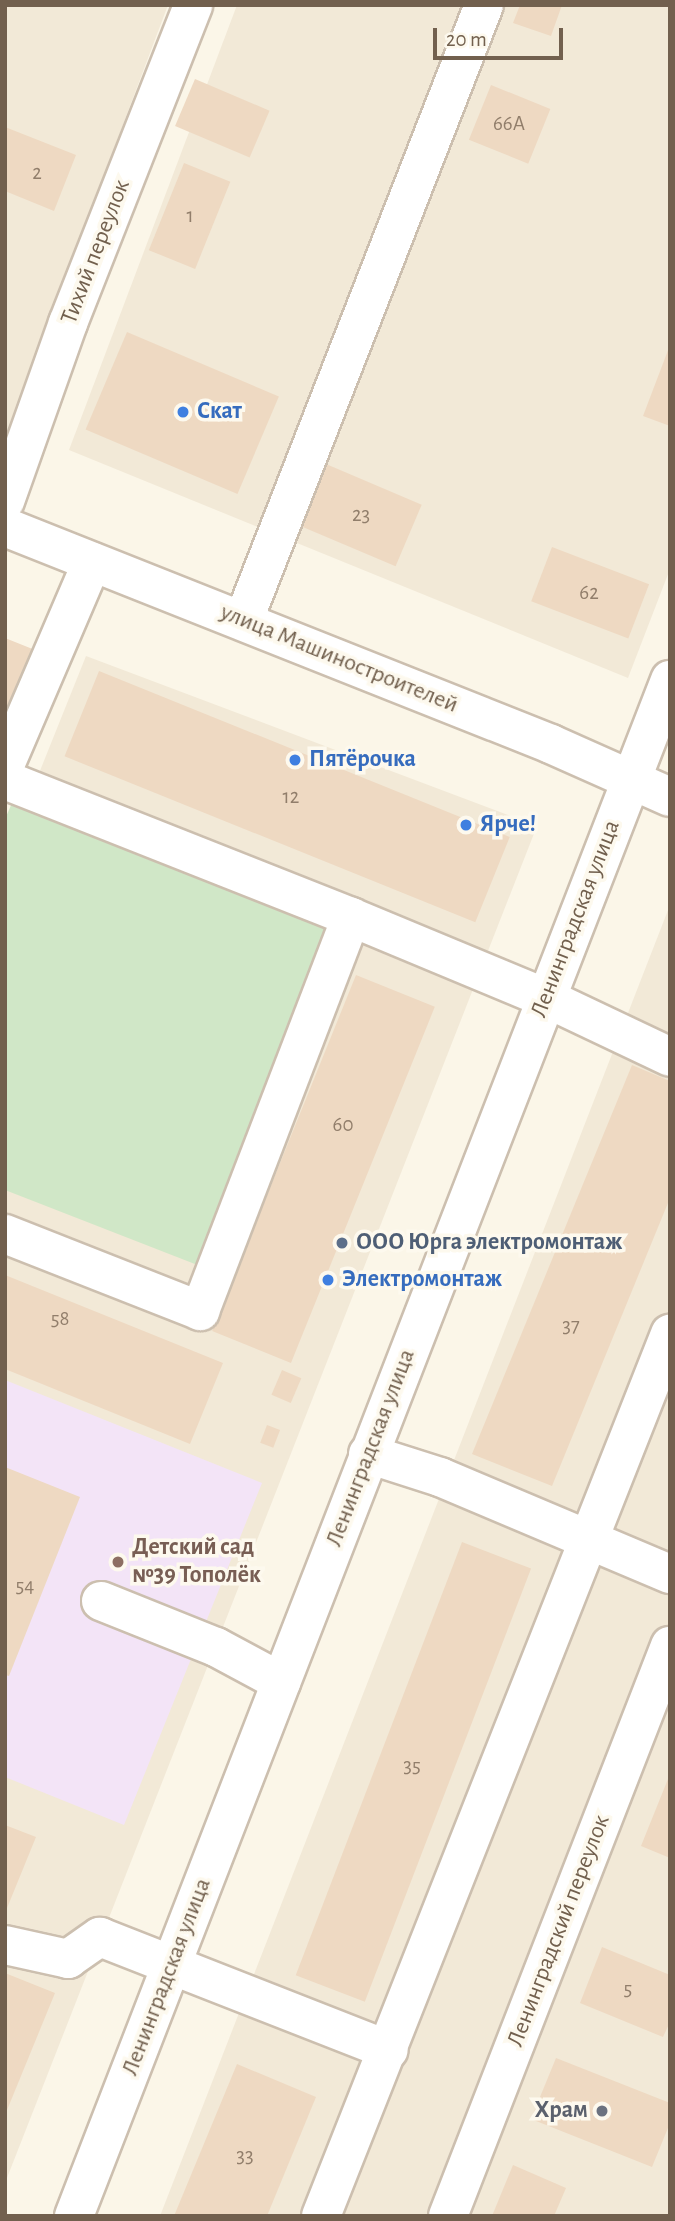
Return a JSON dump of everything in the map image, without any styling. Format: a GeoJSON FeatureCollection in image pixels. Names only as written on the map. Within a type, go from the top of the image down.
{"type":"FeatureCollection","features":[{"type":"Feature","properties":{"kind":"street","name":"Тихий переулок"},"geometry":{"type":"LineString","coordinates":[[5,501],[68,323],[193,5]]}},
{"type":"Feature","properties":{"kind":"street"},"geometry":{"type":"LineString","coordinates":[[244,620],[484,5]]}},
{"type":"Feature","properties":{"kind":"street","name":"улица Машиностроителей"},"geometry":{"type":"LineString","coordinates":[[5,527],[551,744],[670,797]]}},
{"type":"Feature","properties":{"kind":"street"},"geometry":{"type":"LineString","coordinates":[[5,765],[92,562]]}},
{"type":"Feature","properties":{"kind":"street","name":"Ленинградская улица"},"geometry":{"type":"LineString","coordinates":[[74,2216],[670,680]]}},
{"type":"Feature","properties":{"kind":"street"},"geometry":{"type":"LineString","coordinates":[[5,780],[351,917],[546,998],[670,1056]]}},
{"type":"Feature","properties":{"kind":"street"},"geometry":{"type":"LineString","coordinates":[[5,1234],[200,1311],[351,917]]}},
{"type":"Feature","properties":{"kind":"street"},"geometry":{"type":"LineString","coordinates":[[321,2216],[389,2050],[670,1334]]}},
{"type":"Feature","properties":{"kind":"street"},"geometry":{"type":"LineString","coordinates":[[368,1454],[440,1477],[670,1574]]}},
{"type":"Feature","properties":{"kind":"street"},"geometry":{"type":"LineString","coordinates":[[101,1601],[216,1647],[281,1682]]}},
{"type":"Feature","properties":{"kind":"street","name":"Ленинградский переулок"},"geometry":{"type":"LineString","coordinates":[[448,2216],[670,1646]]}},
{"type":"Feature","properties":{"kind":"street"},"geometry":{"type":"LineString","coordinates":[[5,1945],[68,1959],[100,1937],[389,2050]]}},
{"type":"Feature","properties":{"kind":"shaded area"},"geometry":{"type":"Polygon","coordinates":[[[5,5],[168,5],[7,433],[5,433],[5,5]]]}},
{"type":"Feature","properties":{"kind":"shaded area"},"geometry":{"type":"Polygon","coordinates":[[[237,5],[670,5],[670,569],[628,678],[69,450],[237,5]]]}},
{"type":"Feature","properties":{"kind":"shaded area"},"geometry":{"type":"Polygon","coordinates":[[[86,656],[537,826],[5,2183],[5,858],[86,656]]]}},
{"type":"Feature","properties":{"kind":"shaded area"},"geometry":{"type":"Polygon","coordinates":[[[670,905],[670,2216],[160,2216],[670,905]]]}},
{"type":"Feature","properties":{"kind":"shaded area","name":"Детский сад №39 Тополёк"},"geometry":{"type":"Polygon","coordinates":[[[5,1380],[262,1483],[124,1825],[5,1777],[5,1380]]]}},
{"type":"Feature","properties":{"kind":"green space"},"geometry":{"type":"Polygon","coordinates":[[[12,803],[333,928],[200,1266],[5,1190],[5,819],[12,803]]]}},
{"type":"Feature","properties":{"kind":"building"},"geometry":{"type":"Polygon","coordinates":[[[520,5],[562,5],[551,36],[513,23],[520,5]]]}},
{"type":"Feature","properties":{"kind":"building"},"geometry":{"type":"Polygon","coordinates":[[[195,79],[270,111],[250,158],[175,126],[195,79]]]}},
{"type":"Feature","properties":{"kind":"building"},"geometry":{"type":"Polygon","coordinates":[[[491,85],[550,109],[528,164],[469,140],[491,85]]]}},
{"type":"Feature","properties":{"kind":"building"},"geometry":{"type":"Polygon","coordinates":[[[5,127],[76,155],[54,211],[5,191],[5,127]]]}},
{"type":"Feature","properties":{"kind":"building"},"geometry":{"type":"Polygon","coordinates":[[[184,163],[230,182],[195,269],[149,250],[184,163]]]}},
{"type":"Feature","properties":{"kind":"building","name":"Скат"},"geometry":{"type":"Polygon","coordinates":[[[127,332],[279,396],[237,494],[86,430],[127,332]]]}},
{"type":"Feature","properties":{"kind":"building"},"geometry":{"type":"Polygon","coordinates":[[[670,345],[670,426],[643,416],[670,345]]]}},
{"type":"Feature","properties":{"kind":"building"},"geometry":{"type":"Polygon","coordinates":[[[326,464],[422,505],[396,566],[300,526],[326,464]]]}},
{"type":"Feature","properties":{"kind":"building"},"geometry":{"type":"Polygon","coordinates":[[[552,547],[649,584],[628,638],[531,601],[552,547]]]}},
{"type":"Feature","properties":{"kind":"building"},"geometry":{"type":"Polygon","coordinates":[[[5,638],[40,652],[5,734],[5,638]]]}},
{"type":"Feature","properties":{"kind":"building"},"geometry":{"type":"Polygon","coordinates":[[[99,671],[510,837],[475,922],[65,756],[99,671]]]}},
{"type":"Feature","properties":{"kind":"building"},"geometry":{"type":"Polygon","coordinates":[[[356,975],[435,1007],[291,1363],[212,1331],[356,975]]]}},
{"type":"Feature","properties":{"kind":"building"},"geometry":{"type":"Polygon","coordinates":[[[632,1065],[670,1081],[670,1198],[552,1486],[472,1454],[632,1065]]]}},
{"type":"Feature","properties":{"kind":"building"},"geometry":{"type":"Polygon","coordinates":[[[5,1275],[223,1363],[190,1444],[5,1369],[5,1275]]]}},
{"type":"Feature","properties":{"kind":"building"},"geometry":{"type":"Polygon","coordinates":[[[282,1370],[301,1378],[291,1403],[271,1395],[282,1370]]]}},
{"type":"Feature","properties":{"kind":"building"},"geometry":{"type":"Polygon","coordinates":[[[267,1425],[280,1430],[273,1448],[260,1443],[267,1425]]]}},
{"type":"Feature","properties":{"kind":"building"},"geometry":{"type":"Polygon","coordinates":[[[5,1467],[80,1497],[9,1676],[5,1675],[5,1467]]]}},
{"type":"Feature","properties":{"kind":"building"},"geometry":{"type":"Polygon","coordinates":[[[462,1542],[531,1569],[365,2002],[296,1975],[462,1542]]]}},
{"type":"Feature","properties":{"kind":"building"},"geometry":{"type":"Polygon","coordinates":[[[670,1774],[670,1858],[641,1846],[670,1774]]]}},
{"type":"Feature","properties":{"kind":"building"},"geometry":{"type":"Polygon","coordinates":[[[5,1825],[36,1837],[5,1913],[5,1825]]]}},
{"type":"Feature","properties":{"kind":"building"},"geometry":{"type":"Polygon","coordinates":[[[602,1947],[670,1975],[670,2022],[663,2037],[580,2003],[602,1947]]]}},
{"type":"Feature","properties":{"kind":"building"},"geometry":{"type":"Polygon","coordinates":[[[5,1973],[55,1993],[5,2115],[5,1973]]]}},
{"type":"Feature","properties":{"kind":"building","name":"Храм"},"geometry":{"type":"Polygon","coordinates":[[[556,2058],[670,2103],[670,2123],[652,2167],[531,2119],[556,2058]]]}},
{"type":"Feature","properties":{"kind":"building"},"geometry":{"type":"Polygon","coordinates":[[[237,2064],[316,2097],[267,2216],[174,2216],[237,2064]]]}},
{"type":"Feature","properties":{"kind":"building"},"geometry":{"type":"Polygon","coordinates":[[[513,2165],[566,2188],[554,2216],[492,2216],[513,2165]]]}},
{"type":"Feature","properties":{"kind":"place","name":"Скат"},"geometry":{"type":"Point","coordinates":[183,412]}},
{"type":"Feature","properties":{"kind":"place","name":"Пятёрочка"},"geometry":{"type":"Point","coordinates":[295,760]}},
{"type":"Feature","properties":{"kind":"place","name":"Ярче!"},"geometry":{"type":"Point","coordinates":[466,825]}},
{"type":"Feature","properties":{"kind":"place","name":"ООО Юрга электромонтаж"},"geometry":{"type":"Point","coordinates":[342,1243]}},
{"type":"Feature","properties":{"kind":"place","name":"Электромонтаж"},"geometry":{"type":"Point","coordinates":[328,1280]}},
{"type":"Feature","properties":{"kind":"place","name":"Детский сад №39 Тополёк"},"geometry":{"type":"Point","coordinates":[118,1562]}},
{"type":"Feature","properties":{"kind":"place","name":"Храм"},"geometry":{"type":"Point","coordinates":[602,2111]}}]}
